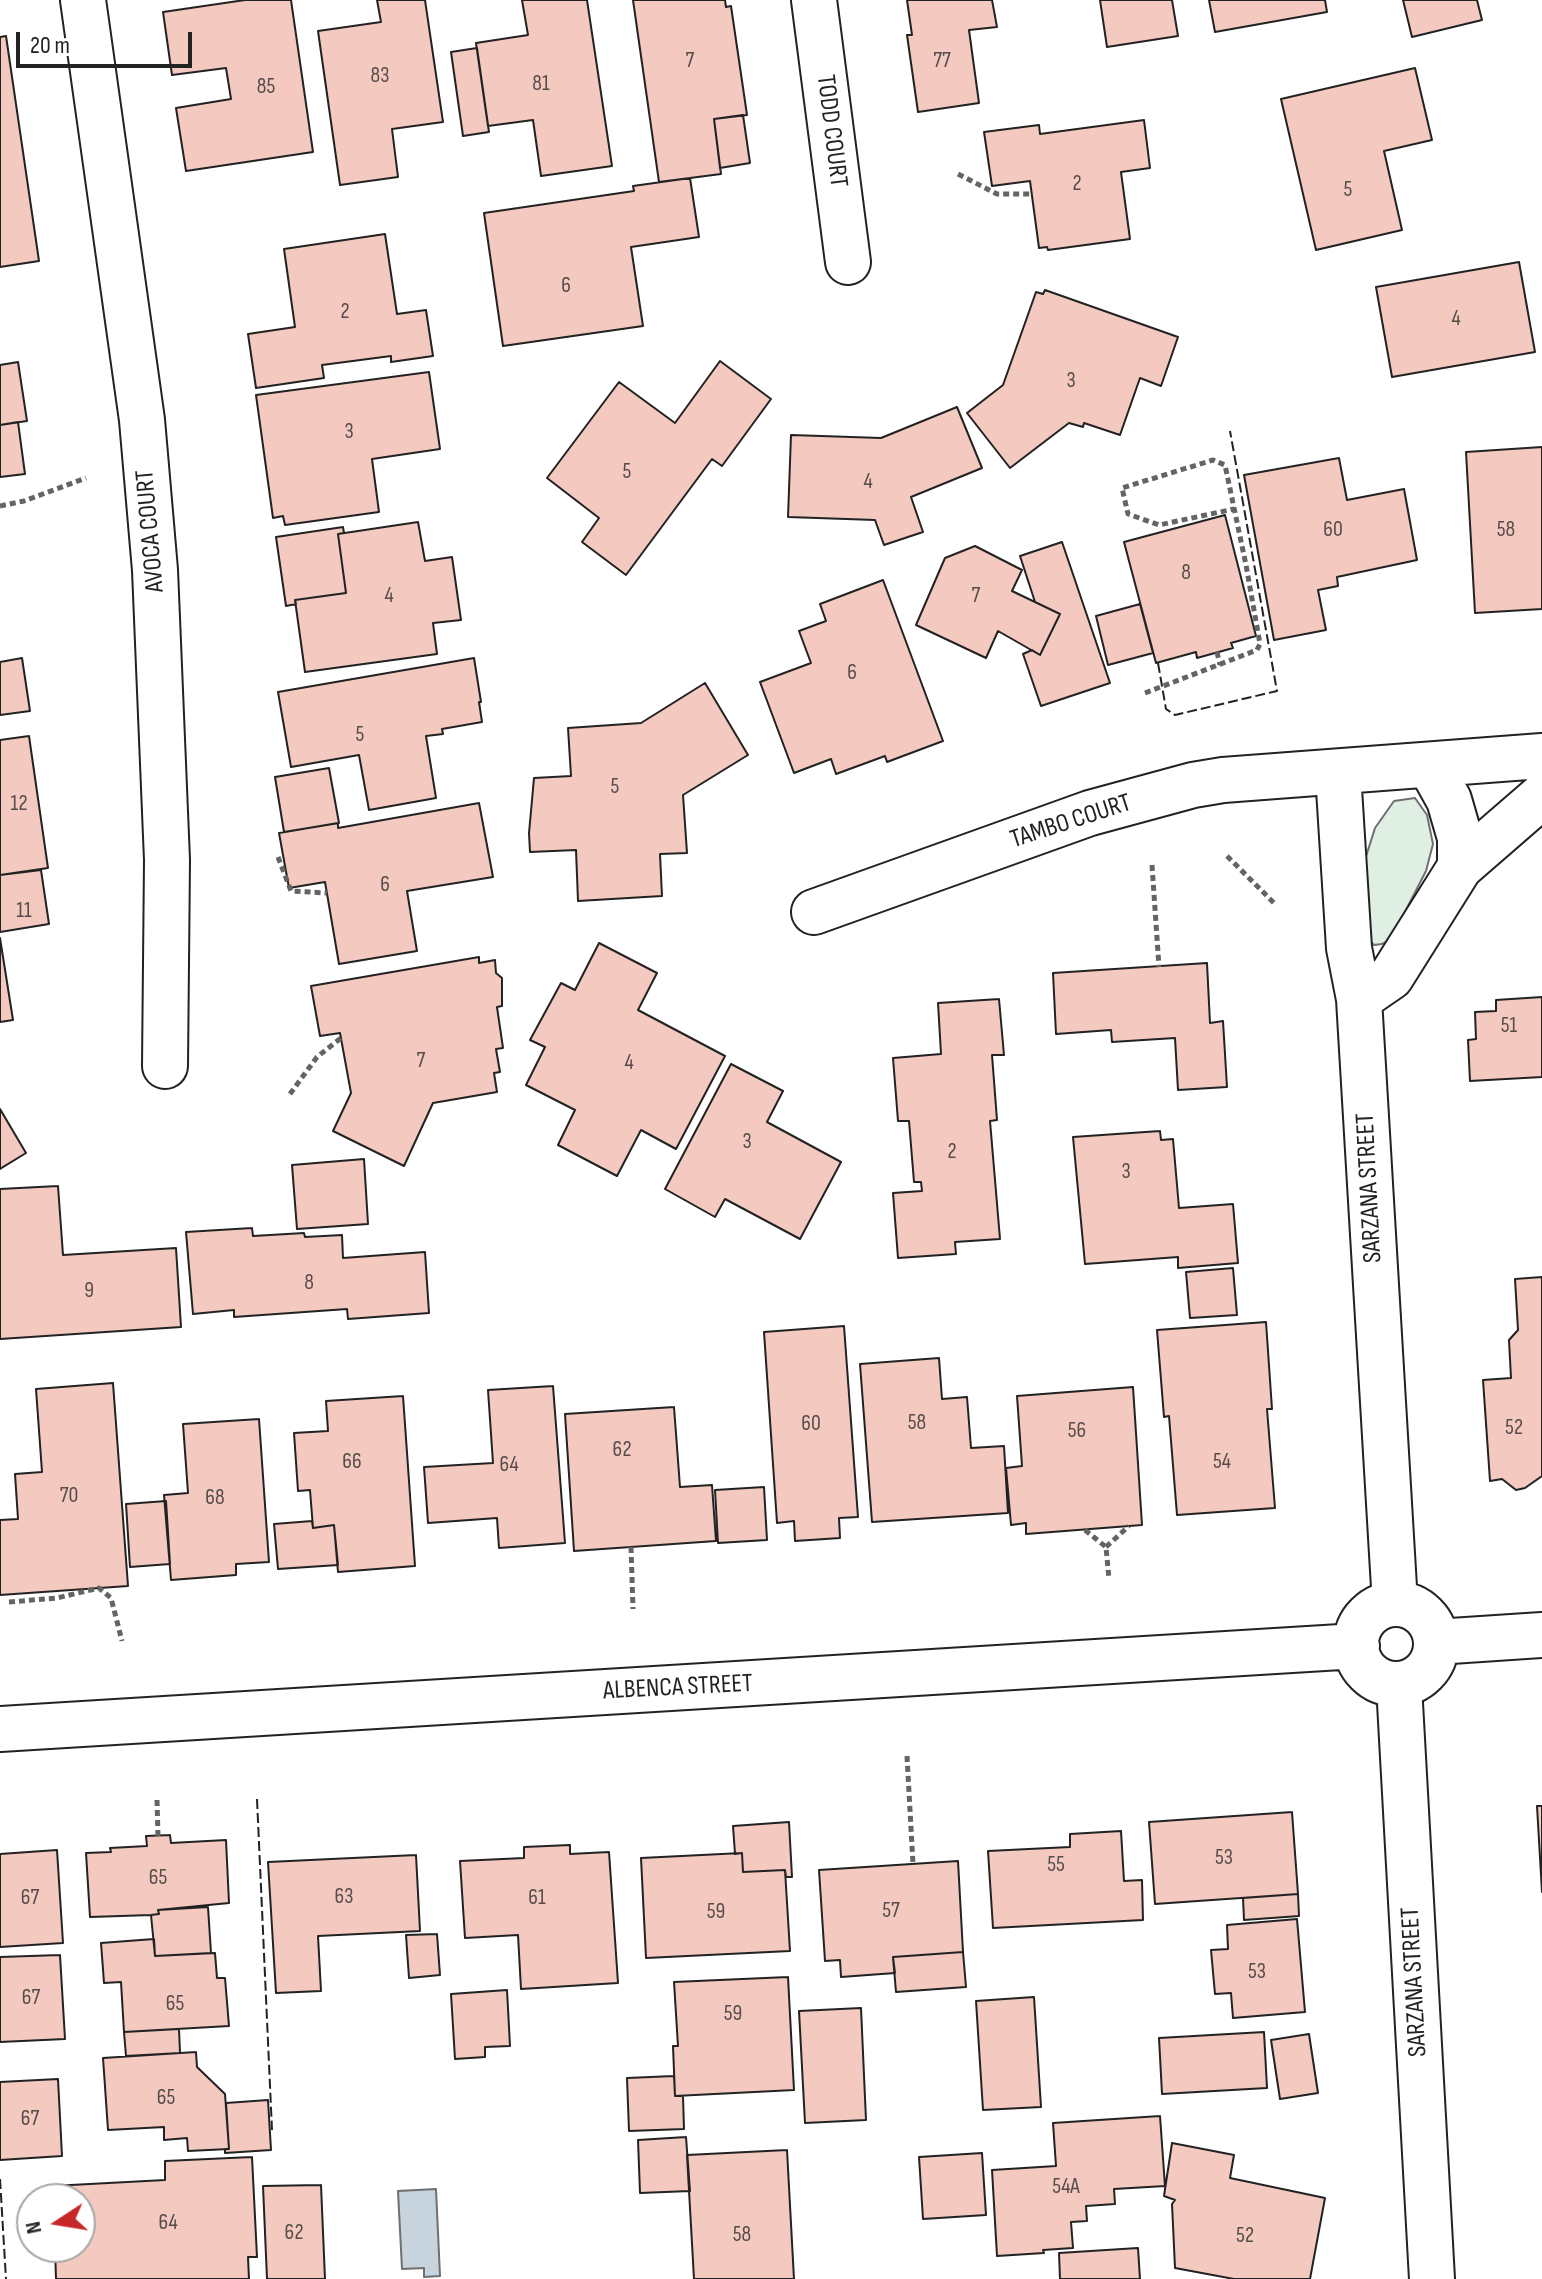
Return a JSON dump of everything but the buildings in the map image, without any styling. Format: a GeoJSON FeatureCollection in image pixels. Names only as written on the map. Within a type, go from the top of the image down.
{"type":"FeatureCollection","features":[{"type":"Feature","properties":{"kind":"street","name":"AVOCA COURT"},"geometry":{"type":"LineString","coordinates":[[83,0],[139,397],[155,570],[167,860],[165,1066]]}},
{"type":"Feature","properties":{"kind":"street","name":"TODD COURT"},"geometry":{"type":"LineString","coordinates":[[814,0],[848,262]]}},
{"type":"Feature","properties":{"kind":"street","name":"TAMBO COURT"},"geometry":{"type":"LineString","coordinates":[[814,912],[1090,813],[1209,782],[1542,756]]}},
{"type":"Feature","properties":{"kind":"street"},"geometry":{"type":"LineString","coordinates":[[1424,766],[1434,773],[1449,800],[1460,838],[1460,867]]}},
{"type":"Feature","properties":{"kind":"street","name":"SARZANA STREET"},"geometry":{"type":"LineString","coordinates":[[1338,773],[1349,948],[1359,999],[1395,1604]]}},
{"type":"Feature","properties":{"kind":"street"},"geometry":{"type":"LineString","coordinates":[[1359,999],[1391,977],[1460,867],[1542,796]]}},
{"type":"Feature","properties":{"kind":"street"},"geometry":{"type":"LineString","coordinates":[[1395,1604],[1408,1605],[1419,1611],[1434,1630],[1436,1642],[1433,1662],[1427,1671],[1399,1685],[1388,1684],[1370,1674],[1358,1657],[1357,1646],[1360,1625],[1366,1617],[1385,1605],[1395,1604]]}},
{"type":"Feature","properties":{"kind":"street"},"geometry":{"type":"LineString","coordinates":[[1436,1642],[1542,1635]]}},
{"type":"Feature","properties":{"kind":"street","name":"ALBENCA STREET"},"geometry":{"type":"LineString","coordinates":[[0,1729],[1357,1646]]}},
{"type":"Feature","properties":{"kind":"street","name":"SARZANA STREET"},"geometry":{"type":"LineString","coordinates":[[1399,1685],[1432,2279]]}},
{"type":"Feature","properties":{"kind":"path"},"geometry":{"type":"LineString","coordinates":[[958,174],[997,194],[1032,194]]}},
{"type":"Feature","properties":{"kind":"path"},"geometry":{"type":"LineString","coordinates":[[1145,693],[1257,650],[1260,644],[1234,509],[1225,465],[1213,460],[1122,488],[1128,514],[1159,525],[1234,509]]}},
{"type":"Feature","properties":{"kind":"path"},"geometry":{"type":"LineString","coordinates":[[0,506],[24,501],[86,478]]}},
{"type":"Feature","properties":{"kind":"path"},"geometry":{"type":"LineString","coordinates":[[1217,652],[1220,665]]}},
{"type":"Feature","properties":{"kind":"path"},"geometry":{"type":"LineString","coordinates":[[1227,856],[1275,904]]}},
{"type":"Feature","properties":{"kind":"path"},"geometry":{"type":"LineString","coordinates":[[278,857],[291,891],[327,893]]}},
{"type":"Feature","properties":{"kind":"path"},"geometry":{"type":"LineString","coordinates":[[1152,865],[1159,967]]}},
{"type":"Feature","properties":{"kind":"path"},"geometry":{"type":"LineString","coordinates":[[290,1094],[317,1057],[341,1038]]}},
{"type":"Feature","properties":{"kind":"path"},"geometry":{"type":"LineString","coordinates":[[1106,1547],[1129,1526]]}},
{"type":"Feature","properties":{"kind":"path"},"geometry":{"type":"LineString","coordinates":[[1085,1530],[1106,1547],[1109,1579]]}},
{"type":"Feature","properties":{"kind":"path"},"geometry":{"type":"LineString","coordinates":[[631,1547],[633,1609]]}},
{"type":"Feature","properties":{"kind":"path"},"geometry":{"type":"LineString","coordinates":[[9,1602],[57,1598],[99,1588],[111,1598],[122,1641]]}},
{"type":"Feature","properties":{"kind":"path"},"geometry":{"type":"LineString","coordinates":[[907,1756],[913,1864]]}},
{"type":"Feature","properties":{"kind":"path"},"geometry":{"type":"LineString","coordinates":[[157,1800],[158,1836]]}},
{"type":"Feature","properties":{"kind":"green space"},"geometry":{"type":"Polygon","coordinates":[[[1415,798],[1427,815],[1433,844],[1426,871],[1391,939],[1374,945],[1368,939],[1363,866],[1375,828],[1394,801],[1415,798]]]}},
{"type":"Feature","properties":{"kind":"shaded area"},"geometry":{"type":"Polygon","coordinates":[[[436,2189],[440,2276],[424,2277],[424,2268],[402,2269],[398,2191],[436,2189]]]}},
{"type":"Feature","properties":{"kind":"fence"},"geometry":{"type":"LineString","coordinates":[[1158,663],[1166,709],[1175,715],[1277,691],[1230,431]]}},
{"type":"Feature","properties":{"kind":"fence"},"geometry":{"type":"LineString","coordinates":[[257,1799],[272,2130]]}},
{"type":"Feature","properties":{"kind":"fence"},"geometry":{"type":"LineString","coordinates":[[0,2179],[6,2279]]}}]}
